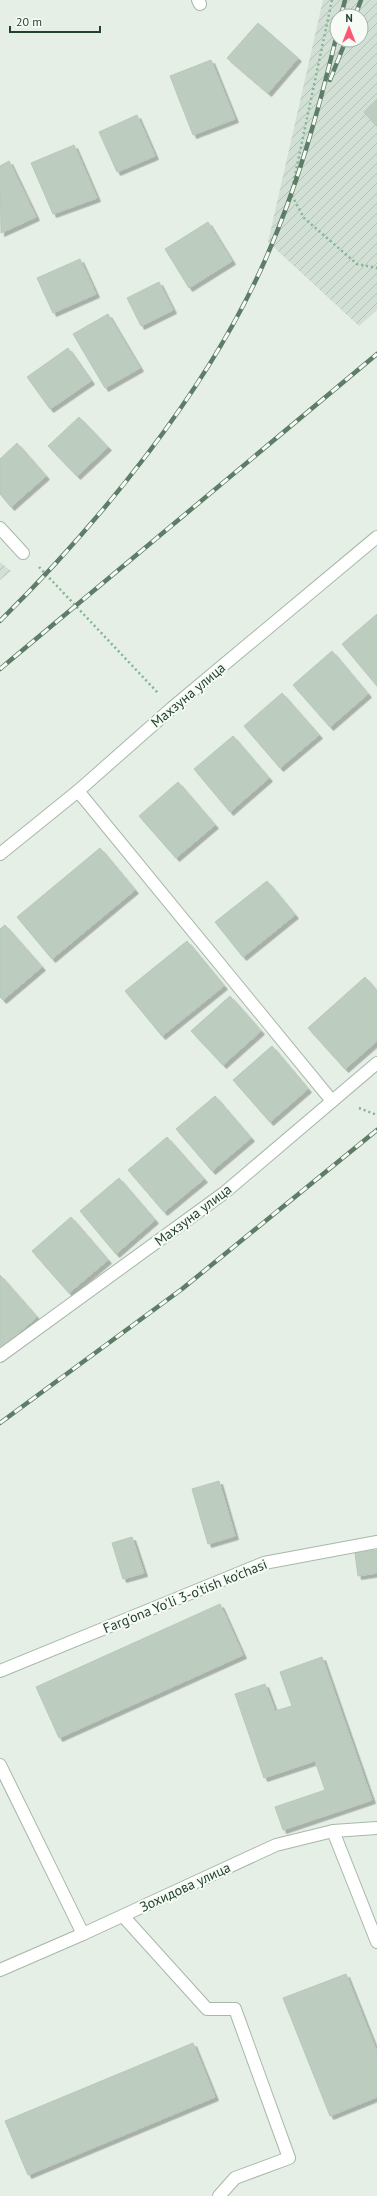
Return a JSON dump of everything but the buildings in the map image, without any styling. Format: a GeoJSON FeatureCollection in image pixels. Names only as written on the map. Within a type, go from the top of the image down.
{"type":"FeatureCollection","features":[{"type":"Feature","properties":{"kind":"street"},"geometry":{"type":"LineString","coordinates":[[0,528],[23,553]]}},
{"type":"Feature","properties":{"kind":"street","name":"Махзуна улица"},"geometry":{"type":"LineString","coordinates":[[0,854],[78,791],[172,708],[377,537]]}},
{"type":"Feature","properties":{"kind":"street"},"geometry":{"type":"LineString","coordinates":[[78,791],[332,1101]]}},
{"type":"Feature","properties":{"kind":"street","name":"Махзуна улица"},"geometry":{"type":"LineString","coordinates":[[0,1356],[224,1193],[377,1063]]}},
{"type":"Feature","properties":{"kind":"street","name":"Farg'ona Yo'li 3-o'tish ko'chasi"},"geometry":{"type":"LineString","coordinates":[[0,1671],[264,1563],[377,1542]]}},
{"type":"Feature","properties":{"kind":"street"},"geometry":{"type":"LineString","coordinates":[[0,1765],[84,1934]]}},
{"type":"Feature","properties":{"kind":"street","name":"Зохидова улица"},"geometry":{"type":"LineString","coordinates":[[0,1970],[84,1934],[276,1846],[333,1831],[377,1828]]}},
{"type":"Feature","properties":{"kind":"street"},"geometry":{"type":"LineString","coordinates":[[333,1831],[377,1942]]}},
{"type":"Feature","properties":{"kind":"street"},"geometry":{"type":"LineString","coordinates":[[123,1916],[207,2009],[235,2009],[289,2158],[235,2178],[218,2196]]}},
{"type":"Feature","properties":{"kind":"path"},"geometry":{"type":"LineString","coordinates":[[332,0],[291,194],[304,218],[357,264],[377,268]]}},
{"type":"Feature","properties":{"kind":"path"},"geometry":{"type":"LineString","coordinates":[[23,553],[47,574],[172,708]]}},
{"type":"Feature","properties":{"kind":"shaded area"},"geometry":{"type":"Polygon","coordinates":[[[323,0],[377,0],[377,310],[359,326],[268,242],[323,0]]]}},
{"type":"Feature","properties":{"kind":"shaded area"},"geometry":{"type":"Polygon","coordinates":[[[0,562],[11,571],[0,580],[0,562]]]}},
{"type":"Feature","properties":{"kind":"railway"},"geometry":{"type":"LineString","coordinates":[[343,8],[345,0]]}},
{"type":"Feature","properties":{"kind":"railway"},"geometry":{"type":"LineString","coordinates":[[358,8],[361,0]]}},
{"type":"Feature","properties":{"kind":"railway"},"geometry":{"type":"LineString","coordinates":[[0,621],[75,542],[111,500],[180,409],[211,363],[238,315],[274,239],[296,181],[314,123],[333,48]]}},
{"type":"Feature","properties":{"kind":"railway"},"geometry":{"type":"LineString","coordinates":[[330,80],[343,48]]}},
{"type":"Feature","properties":{"kind":"railway"},"geometry":{"type":"LineString","coordinates":[[0,669],[377,354]]}},
{"type":"Feature","properties":{"kind":"railway"},"geometry":{"type":"LineString","coordinates":[[0,1423],[182,1289],[377,1130]]}}]}
